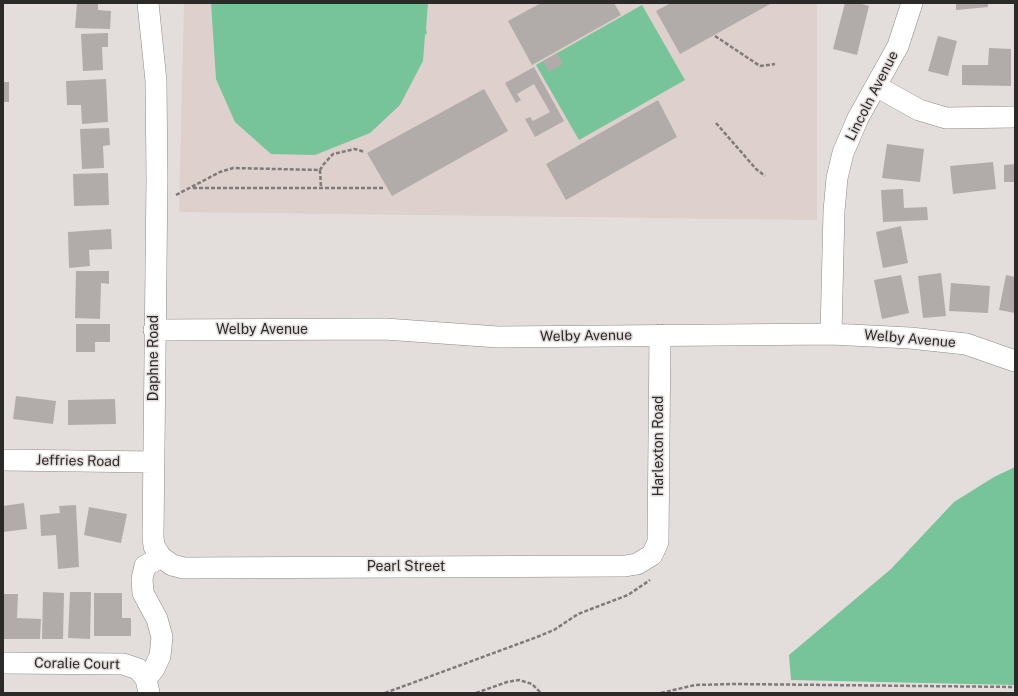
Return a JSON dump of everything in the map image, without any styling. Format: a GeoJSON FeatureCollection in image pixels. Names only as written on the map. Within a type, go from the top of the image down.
{"type":"FeatureCollection","features":[{"type":"Feature","properties":{"kind":"street","name":"Daphne Road"},"geometry":{"type":"LineString","coordinates":[[148,3],[156,96],[157,178],[154,330],[153,537],[154,546],[161,557]]}},
{"type":"Feature","properties":{"kind":"street","name":"Lincoln Avenue"},"geometry":{"type":"LineString","coordinates":[[831,334],[834,211],[837,178],[843,154],[858,118],[898,46],[912,3]]}},
{"type":"Feature","properties":{"kind":"street"},"geometry":{"type":"LineString","coordinates":[[876,86],[919,110],[946,118],[1015,117]]}},
{"type":"Feature","properties":{"kind":"street","name":"Welby Avenue"},"geometry":{"type":"LineString","coordinates":[[154,330],[385,329],[498,337],[831,334],[910,338],[966,344],[1015,361]]}},
{"type":"Feature","properties":{"kind":"street","name":"Harlexton Road"},"geometry":{"type":"LineString","coordinates":[[652,555],[658,542],[659,532],[660,335]]}},
{"type":"Feature","properties":{"kind":"street","name":"Jeffries Road"},"geometry":{"type":"LineString","coordinates":[[3,460],[153,462]]}},
{"type":"Feature","properties":{"kind":"street","name":"Pearl Street"},"geometry":{"type":"LineString","coordinates":[[161,557],[172,565],[192,568],[625,566],[637,564],[652,555]]}},
{"type":"Feature","properties":{"kind":"street"},"geometry":{"type":"LineString","coordinates":[[148,686],[160,656],[162,637],[156,619],[143,593],[142,579],[145,566],[161,557]]}},
{"type":"Feature","properties":{"kind":"street","name":"Coralie Court"},"geometry":{"type":"LineString","coordinates":[[3,663],[123,664],[138,669],[148,686]]}},
{"type":"Feature","properties":{"kind":"path"},"geometry":{"type":"LineString","coordinates":[[715,36],[760,66],[775,64]]}},
{"type":"Feature","properties":{"kind":"path"},"geometry":{"type":"LineString","coordinates":[[716,123],[756,169],[765,176]]}},
{"type":"Feature","properties":{"kind":"path"},"geometry":{"type":"LineString","coordinates":[[321,188],[320,170],[333,154],[355,149],[365,152]]}},
{"type":"Feature","properties":{"kind":"path"},"geometry":{"type":"LineString","coordinates":[[176,195],[220,172],[234,168],[320,170]]}},
{"type":"Feature","properties":{"kind":"path"},"geometry":{"type":"LineString","coordinates":[[187,189],[195,187],[383,188]]}},
{"type":"Feature","properties":{"kind":"path"},"geometry":{"type":"LineString","coordinates":[[476,693],[507,682],[519,680],[532,684],[541,693]]}},
{"type":"Feature","properties":{"kind":"path"},"geometry":{"type":"LineString","coordinates":[[661,693],[695,685],[736,684],[1015,687]]}},
{"type":"Feature","properties":{"kind":"shaded area"},"geometry":{"type":"Polygon","coordinates":[[[184,3],[817,3],[817,220],[179,212],[184,3]]]}},
{"type":"Feature","properties":{"kind":"green space"},"geometry":{"type":"Polygon","coordinates":[[[211,3],[428,3],[427,33],[425,35],[423,61],[400,105],[370,133],[315,155],[271,154],[235,122],[216,79],[211,3]]]}},
{"type":"Feature","properties":{"kind":"green space"},"geometry":{"type":"Polygon","coordinates":[[[642,5],[685,80],[579,140],[536,65],[642,5]]]}},
{"type":"Feature","properties":{"kind":"green space"},"geometry":{"type":"Polygon","coordinates":[[[1015,467],[1015,685],[791,680],[789,655],[891,569],[954,502],[994,477],[1015,467]]]}},
{"type":"Feature","properties":{"kind":"building"},"geometry":{"type":"Polygon","coordinates":[[[77,3],[98,3],[98,10],[111,11],[110,29],[75,28],[77,3]]]}},
{"type":"Feature","properties":{"kind":"building"},"geometry":{"type":"Polygon","coordinates":[[[541,3],[614,3],[621,15],[532,65],[508,21],[541,3]]]}},
{"type":"Feature","properties":{"kind":"building"},"geometry":{"type":"Polygon","coordinates":[[[671,3],[772,3],[680,54],[656,11],[671,3]]]}},
{"type":"Feature","properties":{"kind":"building"},"geometry":{"type":"Polygon","coordinates":[[[845,3],[858,3],[869,6],[857,55],[833,49],[845,3]]]}},
{"type":"Feature","properties":{"kind":"building"},"geometry":{"type":"Polygon","coordinates":[[[956,3],[988,3],[988,7],[956,10],[956,3]]]}},
{"type":"Feature","properties":{"kind":"building"},"geometry":{"type":"Polygon","coordinates":[[[108,33],[108,47],[102,47],[103,70],[83,71],[81,34],[108,33]]]}},
{"type":"Feature","properties":{"kind":"building"},"geometry":{"type":"Polygon","coordinates":[[[938,36],[957,41],[948,76],[928,71],[938,36]]]}},
{"type":"Feature","properties":{"kind":"building"},"geometry":{"type":"Polygon","coordinates":[[[989,48],[1011,49],[1011,86],[962,85],[962,65],[988,65],[989,48]]]}},
{"type":"Feature","properties":{"kind":"building"},"geometry":{"type":"Polygon","coordinates":[[[557,53],[563,64],[549,72],[543,61],[557,53]]]}},
{"type":"Feature","properties":{"kind":"building"},"geometry":{"type":"Polygon","coordinates":[[[534,67],[564,121],[535,137],[525,119],[530,117],[533,121],[550,112],[534,84],[517,94],[521,100],[516,103],[505,83],[534,67]]]}},
{"type":"Feature","properties":{"kind":"building"},"geometry":{"type":"Polygon","coordinates":[[[106,79],[108,122],[82,124],[81,105],[67,105],[66,81],[106,79]]]}},
{"type":"Feature","properties":{"kind":"building"},"geometry":{"type":"Polygon","coordinates":[[[3,82],[9,82],[9,102],[3,102],[3,82]]]}},
{"type":"Feature","properties":{"kind":"building"},"geometry":{"type":"Polygon","coordinates":[[[484,89],[508,131],[392,196],[367,153],[484,89]]]}},
{"type":"Feature","properties":{"kind":"building"},"geometry":{"type":"Polygon","coordinates":[[[658,100],[677,137],[566,200],[546,164],[658,100]]]}},
{"type":"Feature","properties":{"kind":"building"},"geometry":{"type":"Polygon","coordinates":[[[109,128],[110,145],[103,146],[104,168],[82,169],[80,129],[109,128]]]}},
{"type":"Feature","properties":{"kind":"building"},"geometry":{"type":"Polygon","coordinates":[[[887,144],[924,149],[920,182],[882,178],[887,144]]]}},
{"type":"Feature","properties":{"kind":"building"},"geometry":{"type":"Polygon","coordinates":[[[993,162],[996,189],[953,194],[950,166],[993,162]]]}},
{"type":"Feature","properties":{"kind":"building"},"geometry":{"type":"Polygon","coordinates":[[[1015,164],[1015,182],[1004,182],[1004,165],[1015,164]]]}},
{"type":"Feature","properties":{"kind":"building"},"geometry":{"type":"Polygon","coordinates":[[[108,173],[109,205],[74,206],[73,174],[108,173]]]}},
{"type":"Feature","properties":{"kind":"building"},"geometry":{"type":"Polygon","coordinates":[[[903,189],[904,208],[927,207],[928,220],[883,222],[881,190],[903,189]]]}},
{"type":"Feature","properties":{"kind":"building"},"geometry":{"type":"Polygon","coordinates":[[[901,226],[908,263],[883,268],[876,232],[901,226]]]}},
{"type":"Feature","properties":{"kind":"building"},"geometry":{"type":"Polygon","coordinates":[[[111,229],[112,249],[89,250],[90,266],[69,268],[68,232],[111,229]]]}},
{"type":"Feature","properties":{"kind":"building"},"geometry":{"type":"Polygon","coordinates":[[[76,271],[109,271],[109,284],[101,283],[100,319],[75,318],[76,271]]]}},
{"type":"Feature","properties":{"kind":"building"},"geometry":{"type":"Polygon","coordinates":[[[941,273],[946,316],[923,318],[918,276],[941,273]]]}},
{"type":"Feature","properties":{"kind":"building"},"geometry":{"type":"Polygon","coordinates":[[[901,275],[909,313],[882,319],[874,280],[901,275]]]}},
{"type":"Feature","properties":{"kind":"building"},"geometry":{"type":"Polygon","coordinates":[[[1006,275],[1015,277],[1015,313],[999,310],[1006,275]]]}},
{"type":"Feature","properties":{"kind":"building"},"geometry":{"type":"Polygon","coordinates":[[[951,283],[990,286],[988,313],[949,311],[951,283]]]}},
{"type":"Feature","properties":{"kind":"building"},"geometry":{"type":"Polygon","coordinates":[[[76,324],[110,324],[110,342],[95,342],[95,352],[76,352],[76,324]]]}},
{"type":"Feature","properties":{"kind":"building"},"geometry":{"type":"Polygon","coordinates":[[[16,396],[56,401],[53,424],[13,419],[16,396]]]}},
{"type":"Feature","properties":{"kind":"building"},"geometry":{"type":"Polygon","coordinates":[[[115,399],[116,424],[68,425],[68,400],[115,399]]]}},
{"type":"Feature","properties":{"kind":"building"},"geometry":{"type":"Polygon","coordinates":[[[24,503],[27,529],[3,532],[3,506],[24,503]]]}},
{"type":"Feature","properties":{"kind":"building"},"geometry":{"type":"Polygon","coordinates":[[[76,505],[79,567],[58,569],[56,535],[41,536],[40,515],[60,513],[59,506],[76,505]]]}},
{"type":"Feature","properties":{"kind":"building"},"geometry":{"type":"Polygon","coordinates":[[[89,507],[127,514],[121,543],[84,535],[89,507]]]}},
{"type":"Feature","properties":{"kind":"building"},"geometry":{"type":"Polygon","coordinates":[[[43,592],[64,593],[63,639],[42,639],[43,592]]]}},
{"type":"Feature","properties":{"kind":"building"},"geometry":{"type":"Polygon","coordinates":[[[70,592],[91,592],[90,639],[68,638],[70,592]]]}},
{"type":"Feature","properties":{"kind":"building"},"geometry":{"type":"Polygon","coordinates":[[[94,593],[122,593],[122,618],[131,618],[131,636],[94,636],[94,593]]]}},
{"type":"Feature","properties":{"kind":"building"},"geometry":{"type":"Polygon","coordinates":[[[3,594],[18,594],[17,618],[41,619],[40,639],[3,639],[3,594]]]}}]}
